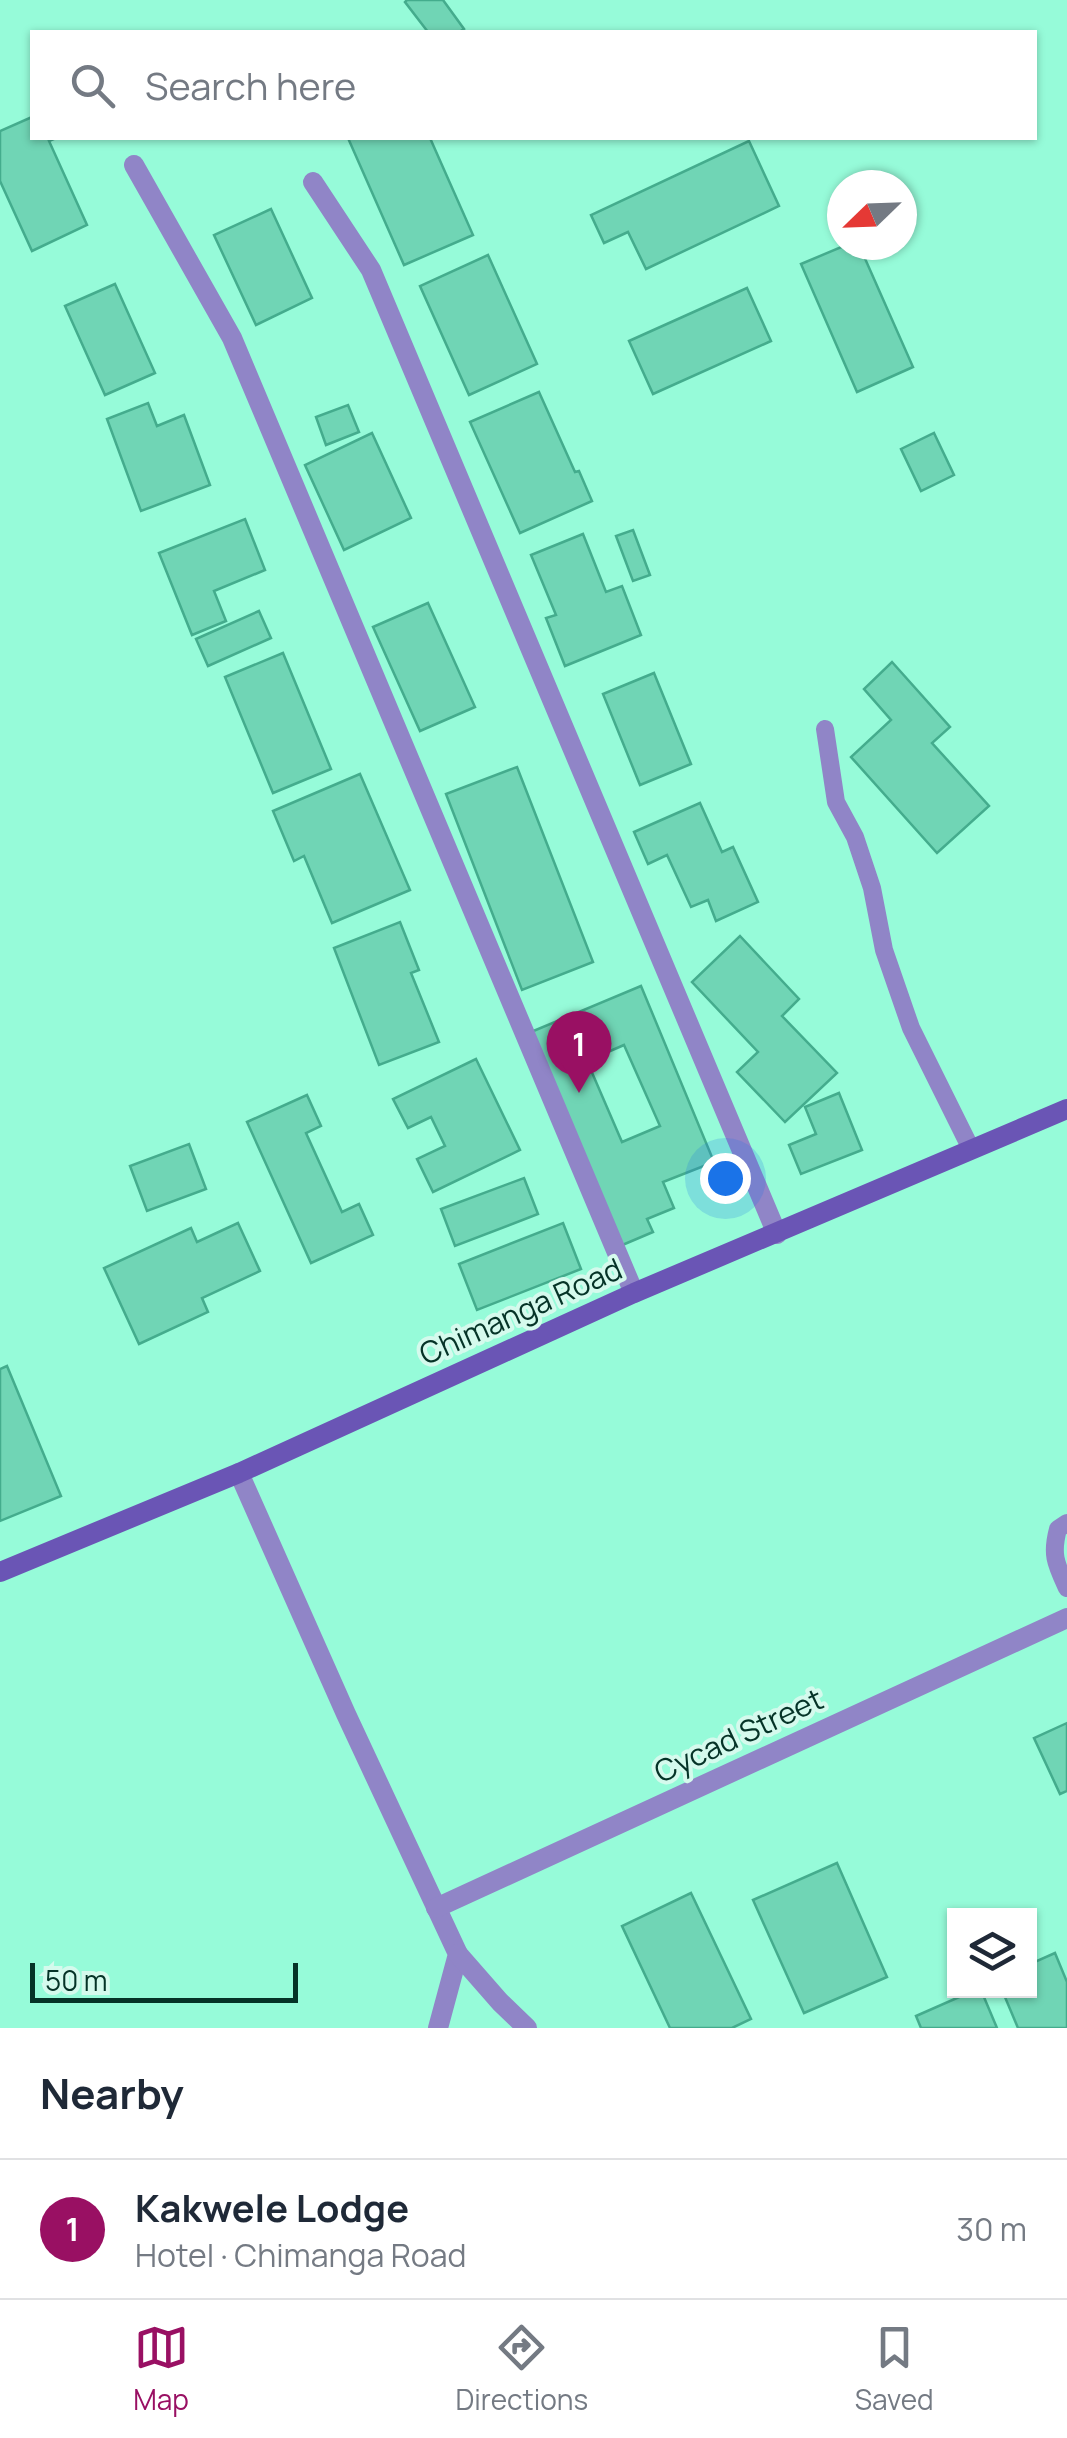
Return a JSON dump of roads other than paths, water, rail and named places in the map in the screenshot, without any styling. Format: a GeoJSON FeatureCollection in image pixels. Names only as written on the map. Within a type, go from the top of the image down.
{"type":"FeatureCollection","features":[{"type":"Feature","properties":{"kind":"street"},"geometry":{"type":"LineString","coordinates":[[134,166],[232,338],[634,1293]]}},
{"type":"Feature","properties":{"kind":"street"},"geometry":{"type":"LineString","coordinates":[[314,182],[371,270],[777,1234]]}},
{"type":"Feature","properties":{"kind":"street","name":"Chimanga Road"},"geometry":{"type":"LineString","coordinates":[[0,1572],[240,1473],[634,1293],[1067,1109]]}},
{"type":"Feature","properties":{"kind":"street"},"geometry":{"type":"LineString","coordinates":[[240,1473],[458,1954],[528,2028]]}},
{"type":"Feature","properties":{"kind":"street","name":"Cycad Street"},"geometry":{"type":"LineString","coordinates":[[436,1908],[1067,1618]]}},
{"type":"Feature","properties":{"kind":"street"},"geometry":{"type":"LineString","coordinates":[[438,2028],[458,1954]]}},
{"type":"Feature","properties":{"kind":"lane"},"geometry":{"type":"LineString","coordinates":[[825,729],[836,802],[855,837],[872,888],[884,950],[911,1028],[971,1149]]}},
{"type":"Feature","properties":{"kind":"lane"},"geometry":{"type":"LineString","coordinates":[[1067,1523],[1058,1529],[1053,1547],[1067,1588]]}},
{"type":"Feature","properties":{"kind":"place","name":"Kakwele Lodge"},"geometry":{"type":"Point","coordinates":[579,1093]}}]}
